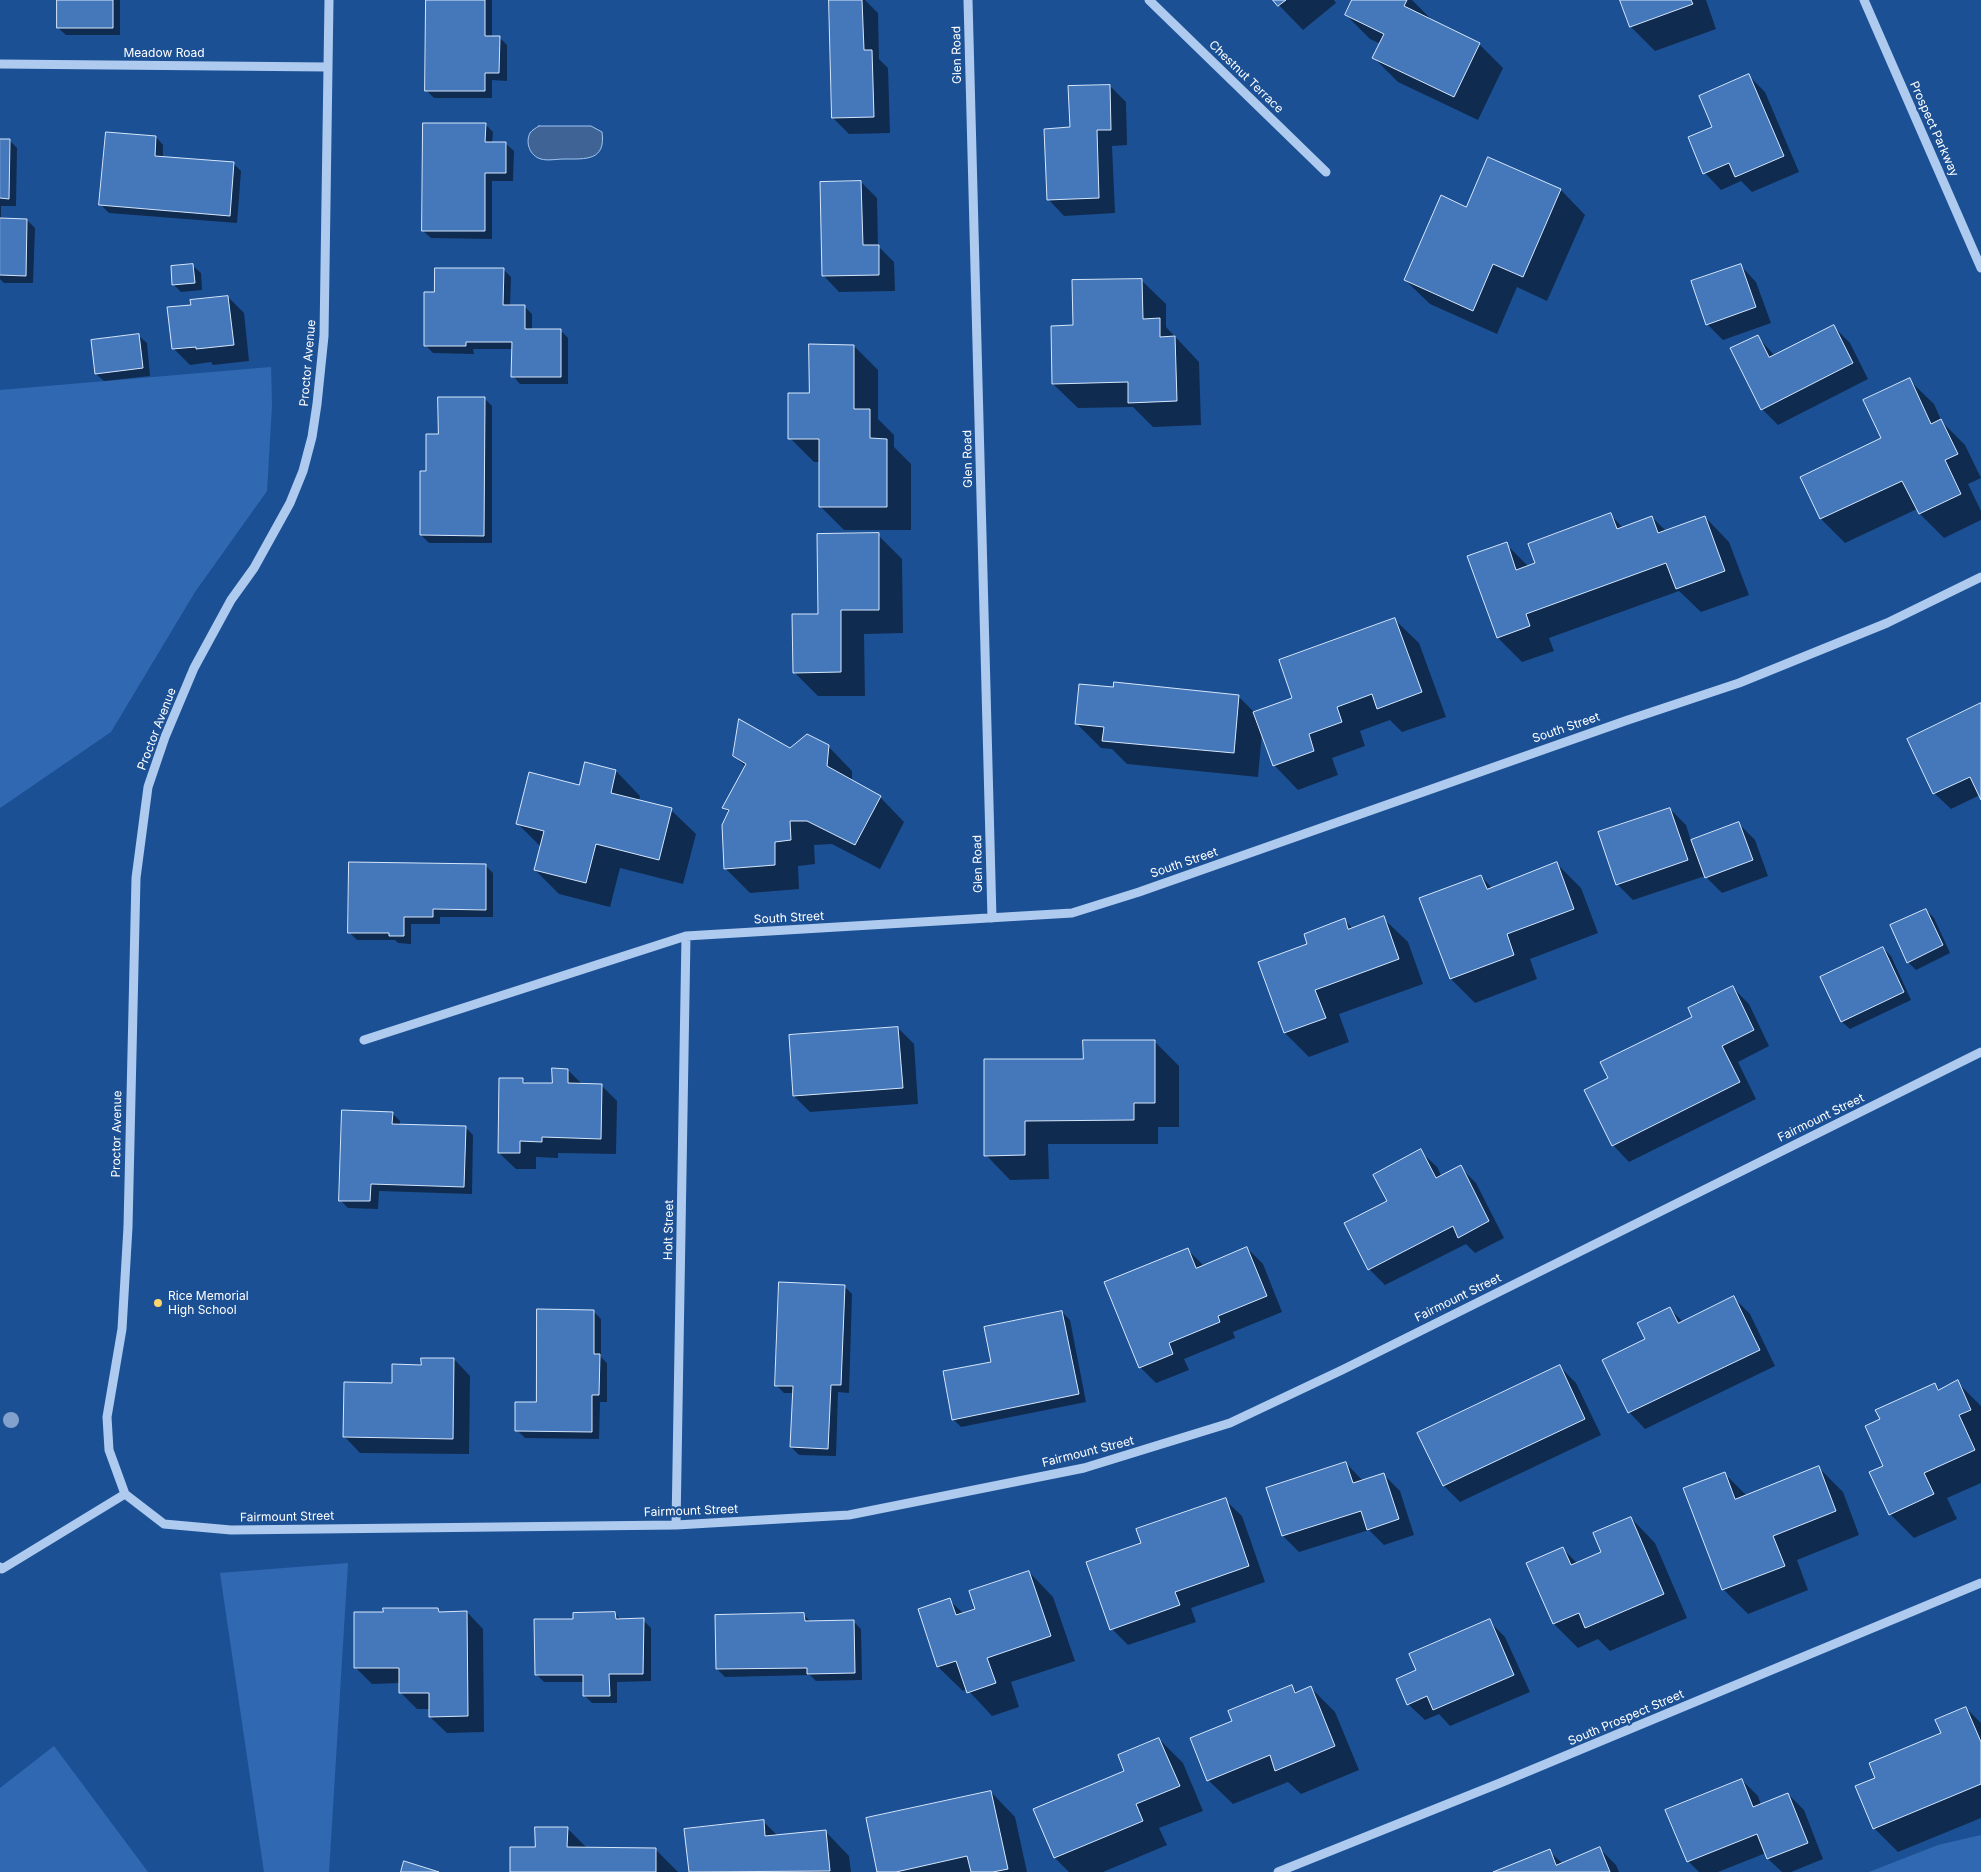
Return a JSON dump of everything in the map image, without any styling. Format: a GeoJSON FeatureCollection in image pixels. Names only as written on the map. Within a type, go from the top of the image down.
{"type":"FeatureCollection","features":[{"type":"Feature","properties":{"kind":"street","name":"Proctor Avenue"},"geometry":{"type":"LineString","coordinates":[[125,1494],[109,1450],[107,1417],[122,1329],[128,1227],[136,878],[148,787],[165,737],[194,668],[231,600],[254,568],[290,503],[312,437],[324,336],[329,0]]}},
{"type":"Feature","properties":{"kind":"street","name":"Glen Road"},"geometry":{"type":"LineString","coordinates":[[968,0],[992,918]]}},
{"type":"Feature","properties":{"kind":"street","name":"Chestnut Terrace"},"geometry":{"type":"LineString","coordinates":[[1149,0],[1326,172]]}},
{"type":"Feature","properties":{"kind":"street","name":"Prospect Parkway"},"geometry":{"type":"LineString","coordinates":[[1864,0],[1981,268]]}},
{"type":"Feature","properties":{"kind":"street","name":"Meadow Road"},"geometry":{"type":"LineString","coordinates":[[0,64],[328,67]]}},
{"type":"Feature","properties":{"kind":"street","name":"South Street"},"geometry":{"type":"LineString","coordinates":[[364,1040],[686,936],[1072,913],[1139,892],[1607,727],[1739,683],[1887,623],[1981,577]]}},
{"type":"Feature","properties":{"kind":"street","name":"Holt Street"},"geometry":{"type":"LineString","coordinates":[[676,1525],[686,936]]}},
{"type":"Feature","properties":{"kind":"street","name":"Fairmount Street"},"geometry":{"type":"LineString","coordinates":[[125,1494],[164,1524],[231,1530],[676,1525],[849,1516],[1084,1468],[1230,1423],[1351,1366],[1981,1052]]}},
{"type":"Feature","properties":{"kind":"street"},"geometry":{"type":"LineString","coordinates":[[1,1568],[125,1494]]}},
{"type":"Feature","properties":{"kind":"street","name":"South Prospect Street"},"geometry":{"type":"LineString","coordinates":[[1278,1872],[1510,1779],[1981,1583]]}},
{"type":"Feature","properties":{"kind":"shaded area"},"geometry":{"type":"Polygon","coordinates":[[[539,126],[591,126],[602,132],[601,148],[598,153],[587,158],[541,159],[531,152],[528,145],[530,133],[539,126]]]}},
{"type":"Feature","properties":{"kind":"shaded area"},"geometry":{"type":"Polygon","coordinates":[[[271,367],[272,405],[267,491],[195,592],[111,732],[0,808],[0,390],[271,367]]]}},
{"type":"Feature","properties":{"kind":"shaded area"},"geometry":{"type":"Polygon","coordinates":[[[348,1563],[329,1872],[264,1872],[220,1573],[348,1563]]]}},
{"type":"Feature","properties":{"kind":"shaded area"},"geometry":{"type":"Polygon","coordinates":[[[54,1746],[148,1872],[0,1872],[0,1788],[54,1746]]]}},
{"type":"Feature","properties":{"kind":"shaded area"},"geometry":{"type":"Polygon","coordinates":[[[1981,1835],[1981,1872],[1869,1872],[1938,1845],[1981,1835]]]}},
{"type":"Feature","properties":{"kind":"building"},"geometry":{"type":"Polygon","coordinates":[[[57,0],[113,0],[113,28],[57,28],[57,0]]]}},
{"type":"Feature","properties":{"kind":"building"},"geometry":{"type":"Polygon","coordinates":[[[426,0],[485,0],[485,36],[500,36],[499,73],[485,73],[485,91],[425,91],[426,0]]]}},
{"type":"Feature","properties":{"kind":"building"},"geometry":{"type":"Polygon","coordinates":[[[829,0],[862,0],[864,50],[872,50],[874,117],[832,118],[829,0]]]}},
{"type":"Feature","properties":{"kind":"building"},"geometry":{"type":"Polygon","coordinates":[[[1273,0],[1286,0],[1278,6],[1273,0]]]}},
{"type":"Feature","properties":{"kind":"building"},"geometry":{"type":"Polygon","coordinates":[[[1352,0],[1407,0],[1404,6],[1480,43],[1454,97],[1372,58],[1384,34],[1345,15],[1352,0]]]}},
{"type":"Feature","properties":{"kind":"building"},"geometry":{"type":"Polygon","coordinates":[[[1620,0],[1691,0],[1693,4],[1630,27],[1620,0]]]}},
{"type":"Feature","properties":{"kind":"building"},"geometry":{"type":"Polygon","coordinates":[[[1749,74],[1784,156],[1735,177],[1729,163],[1703,174],[1688,137],[1712,127],[1699,96],[1749,74]]]}},
{"type":"Feature","properties":{"kind":"building"},"geometry":{"type":"Polygon","coordinates":[[[1110,85],[1111,130],[1097,130],[1099,198],[1047,200],[1044,129],[1070,127],[1068,86],[1110,85]]]}},
{"type":"Feature","properties":{"kind":"building"},"geometry":{"type":"Polygon","coordinates":[[[423,123],[486,123],[485,142],[506,142],[506,173],[485,173],[485,231],[422,231],[423,123]]]}},
{"type":"Feature","properties":{"kind":"building"},"geometry":{"type":"Polygon","coordinates":[[[106,132],[156,136],[155,156],[234,162],[230,216],[99,205],[106,132]]]}},
{"type":"Feature","properties":{"kind":"building"},"geometry":{"type":"Polygon","coordinates":[[[0,139],[10,139],[9,199],[0,198],[0,139]]]}},
{"type":"Feature","properties":{"kind":"building"},"geometry":{"type":"Polygon","coordinates":[[[1488,157],[1561,189],[1523,277],[1493,264],[1473,311],[1404,280],[1441,195],[1466,207],[1488,157]]]}},
{"type":"Feature","properties":{"kind":"building"},"geometry":{"type":"Polygon","coordinates":[[[861,181],[863,245],[879,245],[879,275],[822,276],[820,182],[861,181]]]}},
{"type":"Feature","properties":{"kind":"building"},"geometry":{"type":"Polygon","coordinates":[[[0,218],[27,219],[26,276],[0,275],[0,218]]]}},
{"type":"Feature","properties":{"kind":"building"},"geometry":{"type":"Polygon","coordinates":[[[193,264],[195,283],[172,285],[171,266],[193,264]]]}},
{"type":"Feature","properties":{"kind":"building"},"geometry":{"type":"Polygon","coordinates":[[[1741,264],[1756,307],[1706,325],[1691,281],[1741,264]]]}},
{"type":"Feature","properties":{"kind":"building"},"geometry":{"type":"Polygon","coordinates":[[[435,268],[504,268],[503,305],[525,305],[525,329],[561,329],[561,377],[511,377],[512,342],[466,342],[466,346],[424,346],[424,292],[434,292],[435,268]]]}},
{"type":"Feature","properties":{"kind":"building"},"geometry":{"type":"Polygon","coordinates":[[[1142,279],[1143,319],[1160,318],[1160,337],[1175,336],[1177,401],[1128,403],[1128,382],[1052,384],[1051,326],[1073,325],[1072,280],[1142,279]]]}},
{"type":"Feature","properties":{"kind":"building"},"geometry":{"type":"Polygon","coordinates":[[[228,296],[234,345],[196,349],[196,347],[172,349],[167,307],[191,305],[190,300],[228,296]]]}},
{"type":"Feature","properties":{"kind":"building"},"geometry":{"type":"Polygon","coordinates":[[[1834,325],[1853,363],[1761,410],[1730,348],[1758,335],[1769,357],[1834,325]]]}},
{"type":"Feature","properties":{"kind":"building"},"geometry":{"type":"Polygon","coordinates":[[[139,334],[143,368],[95,374],[91,340],[139,334]]]}},
{"type":"Feature","properties":{"kind":"building"},"geometry":{"type":"Polygon","coordinates":[[[809,344],[854,345],[854,409],[870,409],[870,438],[887,439],[887,507],[819,507],[819,439],[788,439],[788,393],[809,393],[809,344]]]}},
{"type":"Feature","properties":{"kind":"building"},"geometry":{"type":"Polygon","coordinates":[[[1910,378],[1931,424],[1941,419],[1958,454],[1945,460],[1961,494],[1919,514],[1902,481],[1820,519],[1800,477],[1881,438],[1863,400],[1910,378]]]}},
{"type":"Feature","properties":{"kind":"building"},"geometry":{"type":"Polygon","coordinates":[[[438,397],[485,397],[484,536],[420,535],[420,471],[426,471],[426,434],[438,434],[438,397]]]}},
{"type":"Feature","properties":{"kind":"building"},"geometry":{"type":"Polygon","coordinates":[[[1611,513],[1617,529],[1652,516],[1658,533],[1705,516],[1725,571],[1676,589],[1666,563],[1526,614],[1530,626],[1497,638],[1467,556],[1507,542],[1516,570],[1535,563],[1528,544],[1611,513]]]}},
{"type":"Feature","properties":{"kind":"building"},"geometry":{"type":"Polygon","coordinates":[[[879,533],[879,610],[841,610],[841,672],[793,673],[792,614],[818,614],[817,534],[879,533]]]}},
{"type":"Feature","properties":{"kind":"building"},"geometry":{"type":"Polygon","coordinates":[[[1395,618],[1422,692],[1377,709],[1372,694],[1337,707],[1342,722],[1309,734],[1314,751],[1273,766],[1253,712],[1292,698],[1279,660],[1395,618]]]}},
{"type":"Feature","properties":{"kind":"building"},"geometry":{"type":"Polygon","coordinates":[[[1114,682],[1239,695],[1234,753],[1102,741],[1104,727],[1075,724],[1079,684],[1113,687],[1114,682]]]}},
{"type":"Feature","properties":{"kind":"building"},"geometry":{"type":"Polygon","coordinates":[[[1981,703],[1981,800],[1970,777],[1933,794],[1907,739],[1981,703]]]}},
{"type":"Feature","properties":{"kind":"building"},"geometry":{"type":"Polygon","coordinates":[[[739,719],[790,748],[807,734],[829,745],[827,766],[881,796],[855,845],[807,821],[790,821],[791,840],[775,842],[775,865],[724,869],[722,825],[729,810],[722,808],[746,764],[733,756],[739,719]]]}},
{"type":"Feature","properties":{"kind":"building"},"geometry":{"type":"Polygon","coordinates":[[[585,762],[616,770],[611,793],[672,808],[659,860],[596,844],[586,883],[534,870],[544,831],[516,824],[529,772],[579,785],[585,762]]]}},
{"type":"Feature","properties":{"kind":"building"},"geometry":{"type":"Polygon","coordinates":[[[1670,808],[1688,860],[1616,885],[1598,832],[1670,808]]]}},
{"type":"Feature","properties":{"kind":"building"},"geometry":{"type":"Polygon","coordinates":[[[1739,822],[1753,860],[1705,878],[1691,840],[1739,822]]]}},
{"type":"Feature","properties":{"kind":"building"},"geometry":{"type":"Polygon","coordinates":[[[349,862],[486,864],[486,910],[433,909],[433,917],[404,917],[404,936],[389,936],[389,933],[348,933],[349,862]]]}},
{"type":"Feature","properties":{"kind":"building"},"geometry":{"type":"Polygon","coordinates":[[[1557,862],[1574,909],[1507,934],[1514,955],[1450,979],[1419,898],[1481,875],[1487,889],[1557,862]]]}},
{"type":"Feature","properties":{"kind":"building"},"geometry":{"type":"Polygon","coordinates":[[[1926,909],[1943,945],[1907,963],[1890,925],[1926,909]]]}},
{"type":"Feature","properties":{"kind":"building"},"geometry":{"type":"Polygon","coordinates":[[[1384,916],[1399,959],[1315,990],[1326,1018],[1284,1033],[1258,962],[1307,944],[1304,934],[1345,918],[1348,929],[1384,916]]]}},
{"type":"Feature","properties":{"kind":"building"},"geometry":{"type":"Polygon","coordinates":[[[1883,947],[1904,992],[1841,1022],[1820,977],[1883,947]]]}},
{"type":"Feature","properties":{"kind":"building"},"geometry":{"type":"Polygon","coordinates":[[[1733,986],[1754,1030],[1722,1046],[1740,1082],[1612,1146],[1584,1090],[1608,1078],[1600,1062],[1692,1017],[1688,1008],[1733,986]]]}},
{"type":"Feature","properties":{"kind":"building"},"geometry":{"type":"Polygon","coordinates":[[[898,1027],[903,1088],[793,1096],[789,1035],[898,1027]]]}},
{"type":"Feature","properties":{"kind":"building"},"geometry":{"type":"Polygon","coordinates":[[[1083,1040],[1155,1040],[1155,1103],[1134,1103],[1134,1120],[1025,1121],[1025,1155],[984,1156],[984,1059],[1083,1059],[1083,1040]]]}},
{"type":"Feature","properties":{"kind":"building"},"geometry":{"type":"Polygon","coordinates":[[[552,1068],[568,1069],[568,1083],[602,1084],[601,1139],[542,1137],[542,1142],[520,1141],[520,1153],[498,1153],[499,1078],[523,1078],[523,1083],[552,1083],[552,1068]]]}},
{"type":"Feature","properties":{"kind":"building"},"geometry":{"type":"Polygon","coordinates":[[[342,1110],[393,1112],[392,1124],[466,1126],[464,1187],[371,1184],[370,1201],[339,1201],[342,1110]]]}},
{"type":"Feature","properties":{"kind":"building"},"geometry":{"type":"Polygon","coordinates":[[[1421,1149],[1436,1178],[1461,1165],[1489,1221],[1458,1238],[1453,1226],[1368,1270],[1344,1223],[1387,1201],[1373,1175],[1421,1149]]]}},
{"type":"Feature","properties":{"kind":"building"},"geometry":{"type":"Polygon","coordinates":[[[1247,1247],[1267,1296],[1218,1316],[1220,1322],[1169,1343],[1173,1354],[1139,1368],[1104,1282],[1188,1248],[1196,1268],[1247,1247]]]}},
{"type":"Feature","properties":{"kind":"building"},"geometry":{"type":"Polygon","coordinates":[[[779,1282],[845,1285],[841,1385],[831,1385],[828,1449],[790,1447],[793,1386],[775,1386],[779,1282]]]}},
{"type":"Feature","properties":{"kind":"building"},"geometry":{"type":"Polygon","coordinates":[[[1734,1296],[1760,1350],[1628,1413],[1602,1360],[1645,1339],[1637,1323],[1670,1307],[1678,1323],[1734,1296]]]}},
{"type":"Feature","properties":{"kind":"building"},"geometry":{"type":"Polygon","coordinates":[[[537,1309],[594,1310],[594,1354],[600,1354],[599,1395],[592,1395],[592,1432],[515,1431],[515,1402],[536,1402],[537,1309]]]}},
{"type":"Feature","properties":{"kind":"building"},"geometry":{"type":"Polygon","coordinates":[[[1062,1311],[1079,1394],[952,1420],[943,1371],[991,1362],[984,1327],[1062,1311]]]}},
{"type":"Feature","properties":{"kind":"building"},"geometry":{"type":"Polygon","coordinates":[[[421,1358],[454,1358],[453,1439],[343,1437],[344,1382],[392,1383],[392,1364],[421,1365],[421,1358]]]}},
{"type":"Feature","properties":{"kind":"building"},"geometry":{"type":"Polygon","coordinates":[[[1560,1365],[1585,1419],[1443,1486],[1417,1433],[1560,1365]]]}},
{"type":"Feature","properties":{"kind":"building"},"geometry":{"type":"Polygon","coordinates":[[[1958,1380],[1971,1410],[1959,1415],[1975,1450],[1924,1473],[1934,1494],[1889,1515],[1869,1472],[1883,1466],[1865,1426],[1880,1419],[1875,1410],[1935,1383],[1938,1390],[1958,1380]]]}},
{"type":"Feature","properties":{"kind":"building"},"geometry":{"type":"Polygon","coordinates":[[[1346,1462],[1353,1483],[1384,1473],[1399,1519],[1367,1530],[1361,1511],[1282,1536],[1266,1488],[1346,1462]]]}},
{"type":"Feature","properties":{"kind":"building"},"geometry":{"type":"Polygon","coordinates":[[[1819,1466],[1836,1511],[1773,1536],[1785,1566],[1722,1590],[1683,1488],[1725,1472],[1735,1499],[1819,1466]]]}},
{"type":"Feature","properties":{"kind":"building"},"geometry":{"type":"Polygon","coordinates":[[[1226,1498],[1249,1566],[1175,1592],[1180,1605],[1110,1630],[1086,1562],[1141,1543],[1136,1529],[1226,1498]]]}},
{"type":"Feature","properties":{"kind":"building"},"geometry":{"type":"Polygon","coordinates":[[[1631,1517],[1664,1594],[1585,1628],[1579,1613],[1553,1624],[1526,1563],[1563,1547],[1571,1565],[1601,1552],[1593,1533],[1631,1517]]]}},
{"type":"Feature","properties":{"kind":"building"},"geometry":{"type":"Polygon","coordinates":[[[1029,1571],[1051,1636],[987,1658],[996,1683],[967,1693],[956,1661],[937,1667],[918,1609],[950,1598],[956,1615],[975,1609],[969,1591],[1029,1571]]]}},
{"type":"Feature","properties":{"kind":"building"},"geometry":{"type":"Polygon","coordinates":[[[383,1608],[438,1608],[439,1612],[467,1611],[468,1716],[429,1717],[429,1693],[399,1693],[399,1668],[354,1668],[354,1612],[383,1612],[383,1608]]]}},
{"type":"Feature","properties":{"kind":"building"},"geometry":{"type":"Polygon","coordinates":[[[615,1612],[616,1619],[644,1618],[643,1674],[609,1674],[610,1696],[583,1696],[583,1675],[535,1675],[534,1619],[573,1619],[573,1613],[615,1612]]]}},
{"type":"Feature","properties":{"kind":"building"},"geometry":{"type":"Polygon","coordinates":[[[804,1613],[805,1621],[854,1620],[855,1673],[807,1674],[807,1668],[716,1669],[715,1615],[804,1613]]]}},
{"type":"Feature","properties":{"kind":"building"},"geometry":{"type":"Polygon","coordinates":[[[1490,1619],[1514,1675],[1433,1710],[1427,1696],[1407,1705],[1396,1679],[1416,1670],[1409,1654],[1490,1619]]]}},
{"type":"Feature","properties":{"kind":"building"},"geometry":{"type":"Polygon","coordinates":[[[1292,1685],[1295,1693],[1311,1686],[1335,1746],[1275,1771],[1270,1755],[1207,1781],[1190,1738],[1232,1721],[1228,1711],[1292,1685]]]}},
{"type":"Feature","properties":{"kind":"building"},"geometry":{"type":"Polygon","coordinates":[[[1966,1707],[1981,1742],[1981,1784],[1873,1829],[1855,1786],[1875,1778],[1869,1763],[1941,1733],[1935,1720],[1966,1707]]]}},
{"type":"Feature","properties":{"kind":"building"},"geometry":{"type":"Polygon","coordinates":[[[1159,1738],[1180,1786],[1136,1804],[1143,1821],[1054,1858],[1033,1809],[1124,1771],[1118,1755],[1159,1738]]]}},
{"type":"Feature","properties":{"kind":"building"},"geometry":{"type":"Polygon","coordinates":[[[1742,1779],[1753,1807],[1788,1793],[1808,1843],[1767,1859],[1757,1834],[1687,1862],[1665,1810],[1742,1779]]]}},
{"type":"Feature","properties":{"kind":"building"},"geometry":{"type":"Polygon","coordinates":[[[991,1791],[1008,1869],[993,1872],[971,1872],[967,1856],[896,1872],[877,1872],[866,1818],[991,1791]]]}},
{"type":"Feature","properties":{"kind":"building"},"geometry":{"type":"Polygon","coordinates":[[[764,1820],[765,1836],[826,1830],[830,1871],[689,1872],[684,1829],[764,1820]]]}},
{"type":"Feature","properties":{"kind":"building"},"geometry":{"type":"Polygon","coordinates":[[[535,1827],[568,1827],[567,1847],[656,1848],[656,1872],[510,1872],[510,1847],[535,1847],[535,1827]]]}},
{"type":"Feature","properties":{"kind":"building"},"geometry":{"type":"Polygon","coordinates":[[[1600,1847],[1610,1872],[1493,1872],[1550,1849],[1556,1865],[1600,1847]]]}},
{"type":"Feature","properties":{"kind":"building"},"geometry":{"type":"Polygon","coordinates":[[[404,1861],[439,1872],[401,1872],[404,1861]]]}},
{"type":"Feature","properties":{"kind":"place","name":"Rice Memorial High School"},"geometry":{"type":"Point","coordinates":[158,1303]}}]}
